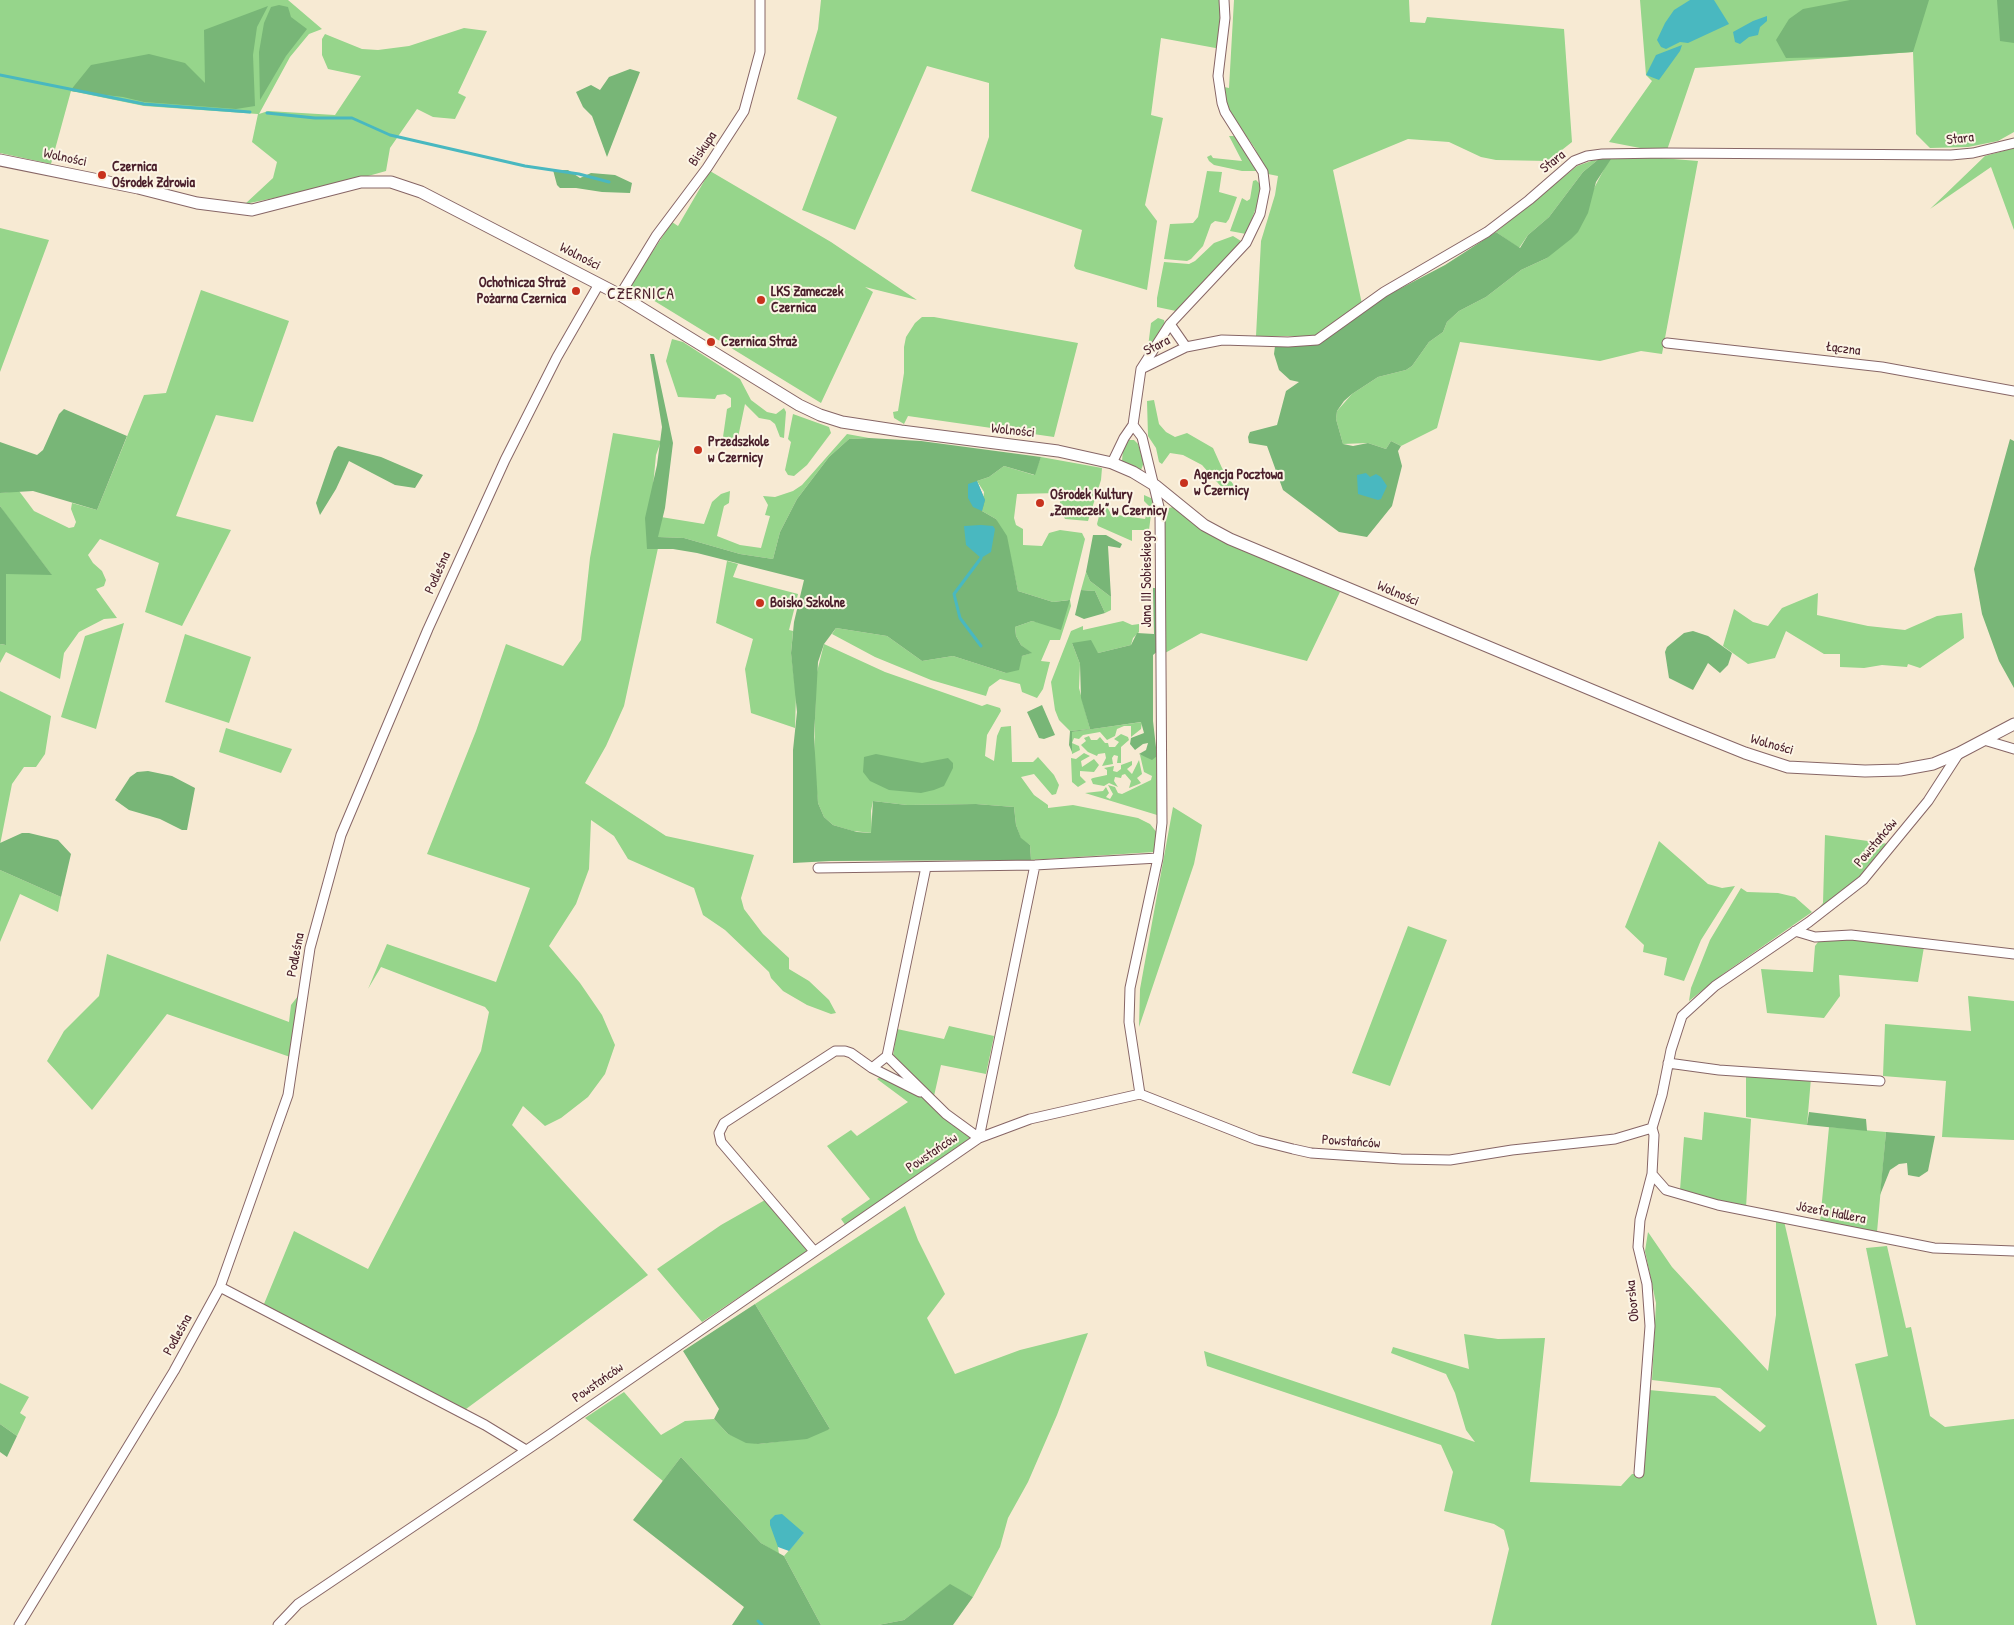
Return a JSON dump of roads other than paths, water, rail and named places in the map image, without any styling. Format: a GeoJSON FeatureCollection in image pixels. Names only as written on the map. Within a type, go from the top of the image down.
{"type":"FeatureCollection","features":[{"type":"Feature","properties":{"kind":"street","name":"Biskupa"},"geometry":{"type":"LineString","coordinates":[[620,294],[656,236],[707,168],[744,111],[760,52],[760,0]]}},
{"type":"Feature","properties":{"kind":"street"},"geometry":{"type":"LineString","coordinates":[[1112,463],[1124,438],[1133,425],[1141,369],[1170,324],[1246,242],[1260,214],[1265,189],[1263,172],[1225,112],[1222,103],[1218,76],[1225,18],[1224,0]]}},
{"type":"Feature","properties":{"kind":"street","name":"Stara"},"geometry":{"type":"LineString","coordinates":[[1141,369],[1186,347],[1222,340],[1288,342],[1317,340],[1384,292],[1487,232],[1529,200],[1574,160],[1602,154],[1943,155],[1973,153],[2014,143]]}},
{"type":"Feature","properties":{"kind":"street","name":"Wolności"},"geometry":{"type":"LineString","coordinates":[[0,160],[138,188],[197,203],[252,210],[361,182],[391,182],[421,192],[620,294],[799,405],[820,415],[842,422],[1058,451],[1112,463],[1133,472],[1156,486],[1204,525],[1230,539],[1745,753],[1788,767],[1865,771],[1908,769],[1932,764],[1958,754],[2014,724]]}},
{"type":"Feature","properties":{"kind":"street","name":"Podleśna"},"geometry":{"type":"LineString","coordinates":[[19,1625],[174,1371],[220,1287],[288,1095],[310,948],[341,835],[432,621],[505,460],[557,357],[600,284]]}},
{"type":"Feature","properties":{"kind":"street","name":"Stara"},"geometry":{"type":"LineString","coordinates":[[1170,324],[1186,347]]}},
{"type":"Feature","properties":{"kind":"street","name":"Łączna"},"geometry":{"type":"LineString","coordinates":[[1667,343],[1882,367],[2014,391]]}},
{"type":"Feature","properties":{"kind":"street","name":"Jana III Sobieskiego"},"geometry":{"type":"LineString","coordinates":[[1133,425],[1142,437],[1156,486],[1160,511],[1161,604],[1162,823],[1158,858],[1130,988],[1129,1022],[1140,1094]]}},
{"type":"Feature","properties":{"kind":"street"},"geometry":{"type":"LineString","coordinates":[[1984,740],[2014,749]]}},
{"type":"Feature","properties":{"kind":"street","name":"Powstańców"},"geometry":{"type":"LineString","coordinates":[[278,1625],[298,1604],[526,1450],[979,1138],[1030,1119],[1140,1094],[1274,1145],[1311,1153],[1450,1160],[1512,1150],[1615,1139],[1652,1128],[1682,1016],[1715,986],[1809,922],[1863,880],[1928,801],[1958,754]]}},
{"type":"Feature","properties":{"kind":"street"},"geometry":{"type":"LineString","coordinates":[[818,868],[1035,865],[1158,858]]}},
{"type":"Feature","properties":{"kind":"street"},"geometry":{"type":"LineString","coordinates":[[887,1056],[946,1114],[979,1138],[985,1097],[1035,865]]}},
{"type":"Feature","properties":{"kind":"street"},"geometry":{"type":"LineString","coordinates":[[872,1068],[887,1056],[926,867]]}},
{"type":"Feature","properties":{"kind":"street"},"geometry":{"type":"LineString","coordinates":[[1809,922],[1815,937]]}},
{"type":"Feature","properties":{"kind":"street"},"geometry":{"type":"LineString","coordinates":[[1795,932],[1815,937],[1851,935],[2014,954]]}},
{"type":"Feature","properties":{"kind":"street"},"geometry":{"type":"LineString","coordinates":[[814,1251],[721,1142],[719,1133],[724,1123],[835,1051],[845,1051],[872,1068],[926,1094]]}},
{"type":"Feature","properties":{"kind":"street"},"geometry":{"type":"LineString","coordinates":[[1668,1063],[1719,1070],[1880,1081]]}},
{"type":"Feature","properties":{"kind":"street","name":"Oborska"},"geometry":{"type":"LineString","coordinates":[[1639,1473],[1650,1326],[1647,1284],[1638,1247],[1639,1229],[1652,1174],[1654,1134],[1652,1128]]}},
{"type":"Feature","properties":{"kind":"street","name":"Józefa Hallera"},"geometry":{"type":"LineString","coordinates":[[1652,1174],[1666,1190],[1718,1205],[1934,1248],[2014,1251]]}},
{"type":"Feature","properties":{"kind":"street"},"geometry":{"type":"LineString","coordinates":[[220,1287],[485,1425],[526,1450]]}},
{"type":"Feature","properties":{"kind":"water"},"geometry":{"type":"Polygon","coordinates":[[[1690,0],[1714,0],[1729,24],[1688,43],[1680,42],[1666,49],[1661,47],[1657,40],[1665,23],[1674,10],[1690,0]]]}},
{"type":"Feature","properties":{"kind":"water"},"geometry":{"type":"Polygon","coordinates":[[[1767,16],[1767,21],[1760,27],[1758,35],[1749,37],[1740,44],[1735,42],[1733,32],[1767,16]]]}},
{"type":"Feature","properties":{"kind":"water"},"geometry":{"type":"Polygon","coordinates":[[[1682,45],[1680,51],[1659,80],[1646,75],[1656,55],[1682,45]]]}},
{"type":"Feature","properties":{"kind":"water"},"geometry":{"type":"Polygon","coordinates":[[[1366,473],[1370,477],[1376,474],[1381,477],[1387,486],[1381,499],[1378,500],[1358,494],[1357,475],[1366,473]]]}},
{"type":"Feature","properties":{"kind":"water"},"geometry":{"type":"Polygon","coordinates":[[[977,481],[985,500],[982,511],[973,507],[968,498],[968,484],[977,481]]]}},
{"type":"Feature","properties":{"kind":"water"},"geometry":{"type":"Polygon","coordinates":[[[964,526],[993,526],[995,529],[991,552],[981,558],[966,545],[964,526]]]}},
{"type":"Feature","properties":{"kind":"water"},"geometry":{"type":"Polygon","coordinates":[[[782,1514],[804,1533],[789,1551],[778,1547],[770,1525],[770,1520],[775,1515],[782,1514]]]}},
{"type":"Feature","properties":{"kind":"waterway"},"geometry":{"type":"LineString","coordinates":[[0,75],[144,104],[250,112]]}},
{"type":"Feature","properties":{"kind":"waterway"},"geometry":{"type":"LineString","coordinates":[[267,113],[315,118],[352,118],[390,135],[525,166],[579,174],[609,182]]}},
{"type":"Feature","properties":{"kind":"waterway"},"geometry":{"type":"LineString","coordinates":[[981,558],[954,594],[960,618],[981,646]]}},
{"type":"Feature","properties":{"kind":"waterway"},"geometry":{"type":"LineString","coordinates":[[758,1621],[762,1625]]}},
{"type":"Feature","properties":{"kind":"place","name":"Czernica Ośrodek Zdrowia"},"geometry":{"type":"Point","coordinates":[102,175]}},
{"type":"Feature","properties":{"kind":"place","name":"Ochotnicza Straż Pożarna Czernica"},"geometry":{"type":"Point","coordinates":[576,291]}},
{"type":"Feature","properties":{"kind":"place","name":"LKS Zameczek Czernica"},"geometry":{"type":"Point","coordinates":[761,300]}},
{"type":"Feature","properties":{"kind":"place","name":"Czernica Straż"},"geometry":{"type":"Point","coordinates":[711,342]}},
{"type":"Feature","properties":{"kind":"place","name":"Przedszkole w Czernicy"},"geometry":{"type":"Point","coordinates":[698,450]}},
{"type":"Feature","properties":{"kind":"place","name":"Agencja Pocztowa w Czernicy"},"geometry":{"type":"Point","coordinates":[1184,483]}},
{"type":"Feature","properties":{"kind":"place","name":"Ośrodek Kultury „Zameczek” w Czernicy"},"geometry":{"type":"Point","coordinates":[1040,503]}},
{"type":"Feature","properties":{"kind":"place","name":"Boisko Szkolne"},"geometry":{"type":"Point","coordinates":[760,603]}},
{"type":"Feature","properties":{"kind":"district","name":"CZERNICA"},"geometry":{"type":"Point","coordinates":[641,295]}}]}
